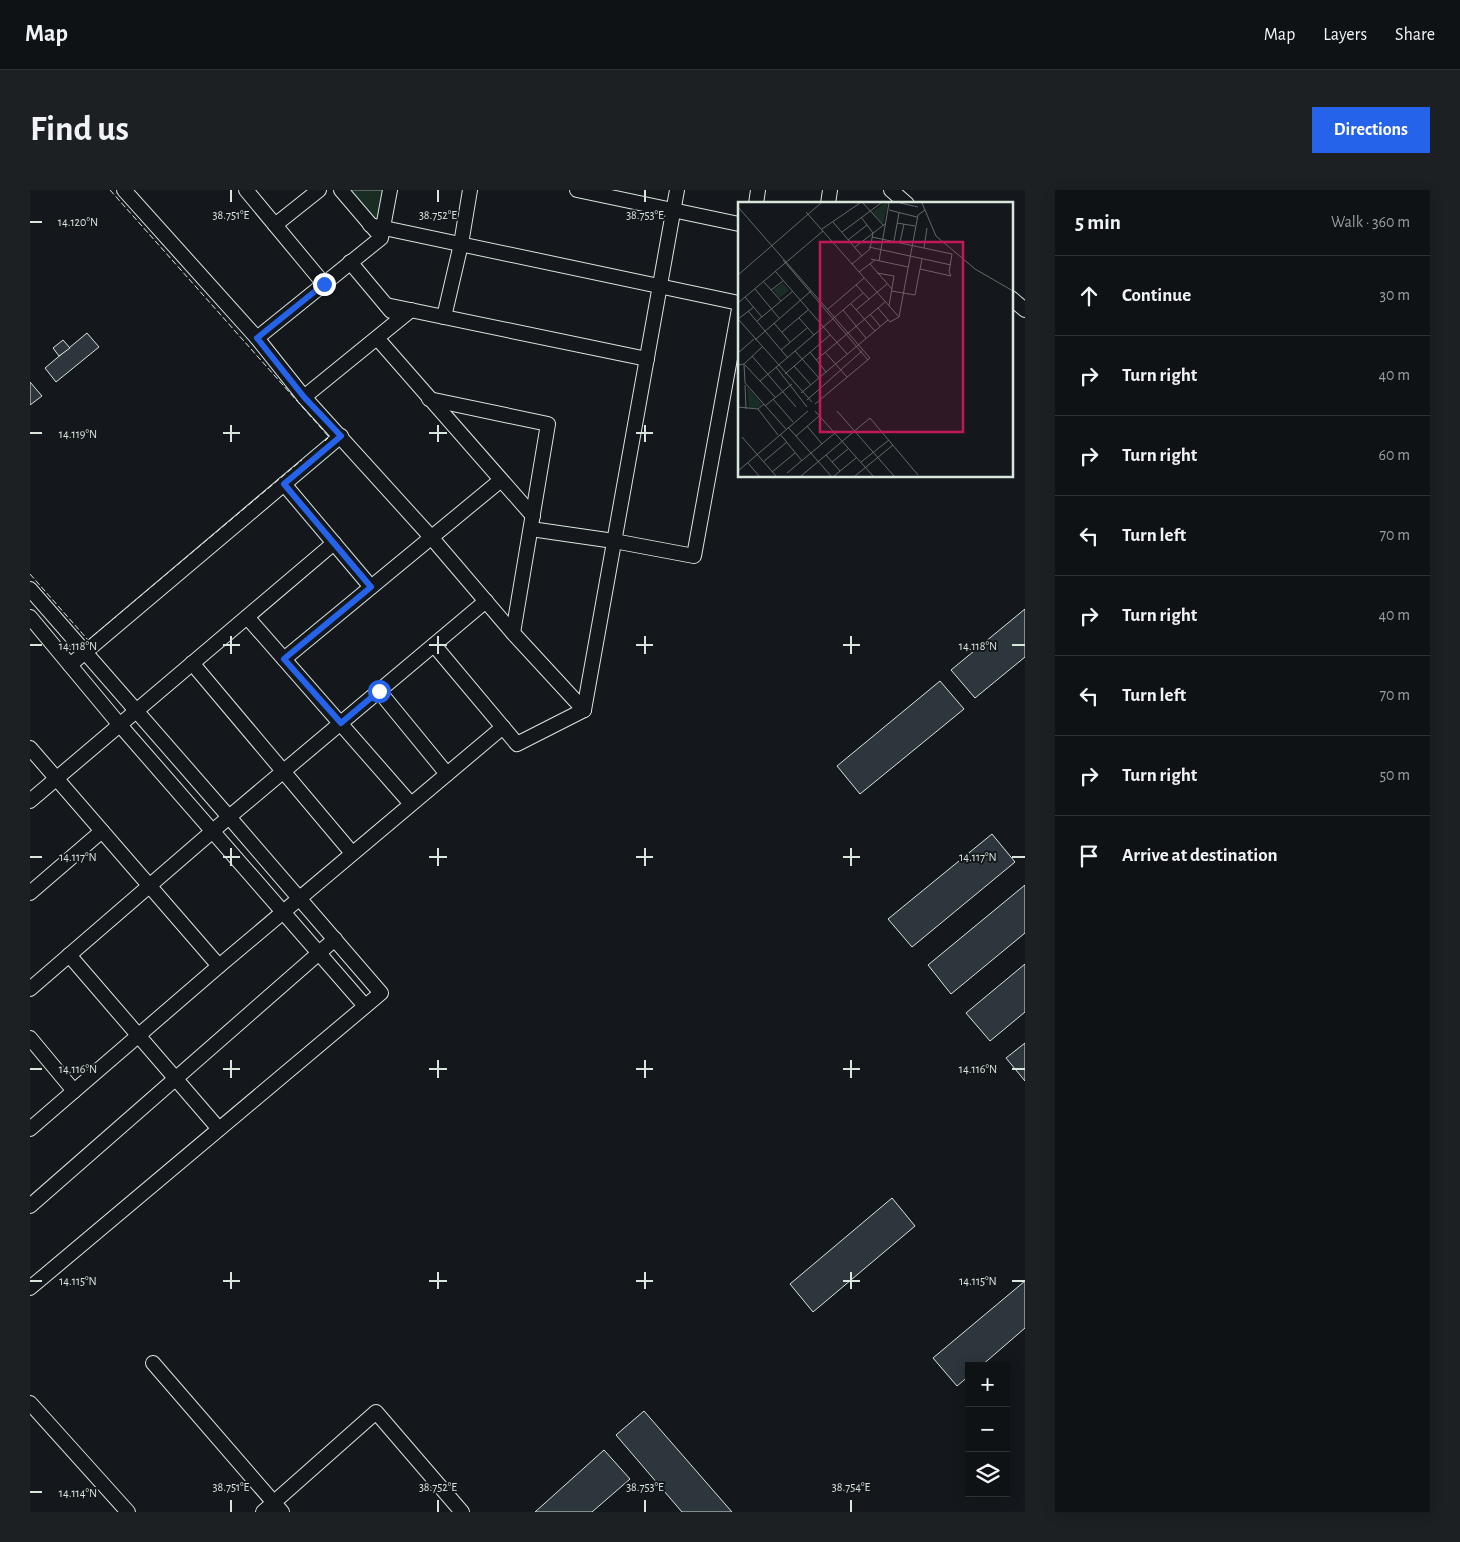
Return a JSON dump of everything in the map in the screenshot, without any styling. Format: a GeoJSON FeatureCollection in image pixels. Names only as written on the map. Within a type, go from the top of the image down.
{"type":"FeatureCollection","features":[{"type":"Feature","properties":{"kind":"street"},"geometry":{"type":"LineString","coordinates":[[124,190],[257,338],[304,397],[431,537],[513,633],[584,710]]}},
{"type":"Feature","properties":{"kind":"street"},"geometry":{"type":"LineString","coordinates":[[246,190],[324,284]]}},
{"type":"Feature","properties":{"kind":"street"},"geometry":{"type":"LineString","coordinates":[[275,225],[319,190]]}},
{"type":"Feature","properties":{"kind":"street"},"geometry":{"type":"LineString","coordinates":[[341,190],[378,230],[461,244],[738,303]]}},
{"type":"Feature","properties":{"kind":"street"},"geometry":{"type":"LineString","coordinates":[[257,338],[350,262],[378,230],[390,190]]}},
{"type":"Feature","properties":{"kind":"street"},"geometry":{"type":"LineString","coordinates":[[444,317],[461,244],[470,190]]}},
{"type":"Feature","properties":{"kind":"street"},"geometry":{"type":"LineString","coordinates":[[584,710],[677,190]]}},
{"type":"Feature","properties":{"kind":"street"},"geometry":{"type":"LineString","coordinates":[[891,190],[905,202]]}},
{"type":"Feature","properties":{"kind":"street"},"geometry":{"type":"LineString","coordinates":[[586,191],[738,224]]}},
{"type":"Feature","properties":{"kind":"street"},"geometry":{"type":"LineString","coordinates":[[350,262],[399,320]]}},
{"type":"Feature","properties":{"kind":"street"},"geometry":{"type":"LineString","coordinates":[[1012,299],[1025,310]]}},
{"type":"Feature","properties":{"kind":"street"},"geometry":{"type":"LineString","coordinates":[[386,305],[646,359]]}},
{"type":"Feature","properties":{"kind":"street"},"geometry":{"type":"LineString","coordinates":[[304,397],[411,310]]}},
{"type":"Feature","properties":{"kind":"street"},"geometry":{"type":"LineString","coordinates":[[377,338],[501,480],[532,522],[614,541],[694,556],[733,377],[738,320]]}},
{"type":"Feature","properties":{"kind":"street"},"geometry":{"type":"LineString","coordinates":[[429,399],[548,424],[513,633]]}},
{"type":"Feature","properties":{"kind":"street"},"geometry":{"type":"LineString","coordinates":[[70,665],[341,436]]}},
{"type":"Feature","properties":{"kind":"street"},"geometry":{"type":"LineString","coordinates":[[284,659],[501,480]]}},
{"type":"Feature","properties":{"kind":"street"},"geometry":{"type":"LineString","coordinates":[[284,484],[371,587]]}},
{"type":"Feature","properties":{"kind":"street"},"geometry":{"type":"LineString","coordinates":[[30,801],[334,543]]}},
{"type":"Feature","properties":{"kind":"street"},"geometry":{"type":"LineString","coordinates":[[30,589],[380,992],[30,1288]]}},
{"type":"Feature","properties":{"kind":"street"},"geometry":{"type":"LineString","coordinates":[[30,989],[229,817],[486,601]]}},
{"type":"Feature","properties":{"kind":"street"},"geometry":{"type":"LineString","coordinates":[[30,617],[120,724],[365,1006]]}},
{"type":"Feature","properties":{"kind":"street"},"geometry":{"type":"LineString","coordinates":[[247,617],[411,804]]}},
{"type":"Feature","properties":{"kind":"street"},"geometry":{"type":"LineString","coordinates":[[434,645],[517,744],[584,710]]}},
{"type":"Feature","properties":{"kind":"street"},"geometry":{"type":"LineString","coordinates":[[192,663],[352,853]]}},
{"type":"Feature","properties":{"kind":"street"},"geometry":{"type":"LineString","coordinates":[[379,691],[448,774]]}},
{"type":"Feature","properties":{"kind":"street"},"geometry":{"type":"LineString","coordinates":[[30,1129],[282,912],[503,727]]}},
{"type":"Feature","properties":{"kind":"street"},"geometry":{"type":"LineString","coordinates":[[30,748],[219,966]]}},
{"type":"Feature","properties":{"kind":"street"},"geometry":{"type":"LineString","coordinates":[[30,893],[102,831]]}},
{"type":"Feature","properties":{"kind":"street"},"geometry":{"type":"LineString","coordinates":[[30,1206],[335,939]]}},
{"type":"Feature","properties":{"kind":"street"},"geometry":{"type":"LineString","coordinates":[[69,956],[219,1129]]}},
{"type":"Feature","properties":{"kind":"street"},"geometry":{"type":"LineString","coordinates":[[30,1038],[74,1091]]}},
{"type":"Feature","properties":{"kind":"street"},"geometry":{"type":"LineString","coordinates":[[153,1363],[278,1507]]}},
{"type":"Feature","properties":{"kind":"street"},"geometry":{"type":"LineString","coordinates":[[30,1402],[128,1512]]}},
{"type":"Feature","properties":{"kind":"street"},"geometry":{"type":"LineString","coordinates":[[263,1512],[278,1507],[376,1412],[462,1512]]}},
{"type":"Feature","properties":{"kind":"green space"},"geometry":{"type":"Polygon","coordinates":[[[348,190],[384,190],[379,220],[371,219],[348,190]]]}},
{"type":"Feature","properties":{"kind":"building"},"geometry":{"type":"Polygon","coordinates":[[[87,333],[99,347],[56,382],[45,368],[87,333]]]}},
{"type":"Feature","properties":{"kind":"building"},"geometry":{"type":"Polygon","coordinates":[[[63,340],[70,348],[59,356],[53,348],[63,340]]]}},
{"type":"Feature","properties":{"kind":"building"},"geometry":{"type":"Polygon","coordinates":[[[30,382],[42,396],[30,405],[30,382]]]}},
{"type":"Feature","properties":{"kind":"building"},"geometry":{"type":"Polygon","coordinates":[[[1025,609],[1025,657],[975,698],[951,670],[1025,609]]]}},
{"type":"Feature","properties":{"kind":"building"},"geometry":{"type":"Polygon","coordinates":[[[940,681],[964,709],[860,794],[837,766],[940,681]]]}},
{"type":"Feature","properties":{"kind":"building"},"geometry":{"type":"Polygon","coordinates":[[[992,834],[1015,862],[912,947],[888,919],[992,834]]]}},
{"type":"Feature","properties":{"kind":"building"},"geometry":{"type":"Polygon","coordinates":[[[1025,885],[1025,933],[951,994],[928,965],[1025,885]]]}},
{"type":"Feature","properties":{"kind":"building"},"geometry":{"type":"Polygon","coordinates":[[[1025,964],[1025,1012],[990,1041],[966,1013],[1025,964]]]}},
{"type":"Feature","properties":{"kind":"building"},"geometry":{"type":"Polygon","coordinates":[[[1025,1043],[1025,1081],[1006,1058],[1025,1043]]]}},
{"type":"Feature","properties":{"kind":"building"},"geometry":{"type":"Polygon","coordinates":[[[892,1198],[915,1226],[813,1312],[790,1284],[892,1198]]]}},
{"type":"Feature","properties":{"kind":"building"},"geometry":{"type":"Polygon","coordinates":[[[1025,1281],[1025,1328],[986,1362],[965,1362],[965,1379],[957,1386],[933,1358],[1025,1281]]]}},
{"type":"Feature","properties":{"kind":"building"},"geometry":{"type":"Polygon","coordinates":[[[644,1411],[732,1512],[682,1512],[616,1435],[644,1411]]]}},
{"type":"Feature","properties":{"kind":"building"},"geometry":{"type":"Polygon","coordinates":[[[604,1450],[630,1479],[592,1512],[535,1512],[604,1450]]]}},
{"type":"Feature","properties":{"kind":"fence"},"geometry":{"type":"LineString","coordinates":[[110,190],[329,437],[325,441]]}},
{"type":"Feature","properties":{"kind":"fence"},"geometry":{"type":"LineString","coordinates":[[30,574],[88,640],[302,460]]}},
{"type":"Feature","properties":{"kind":"route"},"geometry":{"type":"LineString","coordinates":[[324,284],[257,338],[304,397],[341,436],[284,484],[371,587],[284,659],[341,723],[379,691]]}}]}
